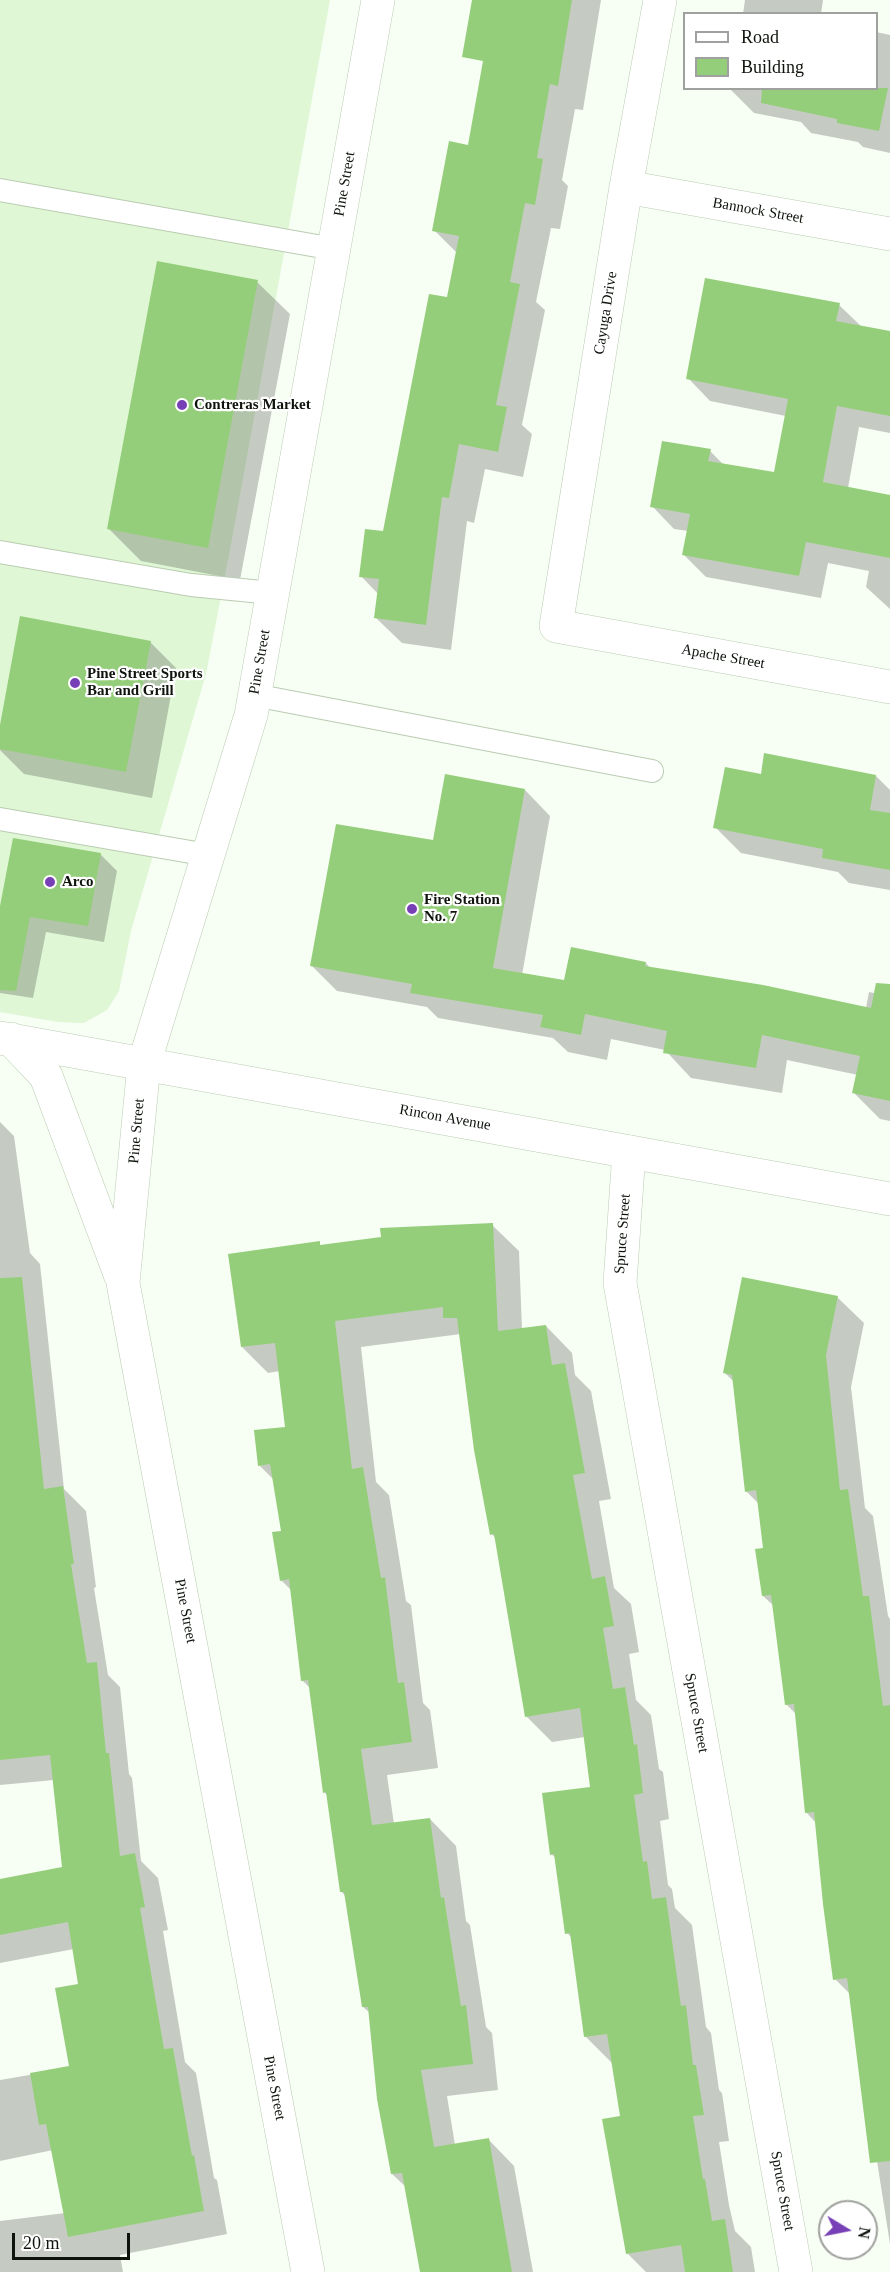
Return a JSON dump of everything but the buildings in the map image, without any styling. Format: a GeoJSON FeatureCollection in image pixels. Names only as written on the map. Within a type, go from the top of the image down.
{"type":"FeatureCollection","features":[{"type":"Feature","properties":{"kind":"street","name":"Pine Street"},"geometry":{"type":"LineString","coordinates":[[308,2272],[123,1282],[144,1064],[251,715],[378,0]]}},
{"type":"Feature","properties":{"kind":"street","name":"Cayuga Drive"},"geometry":{"type":"LineString","coordinates":[[556,626],[626,187],[660,0]]}},
{"type":"Feature","properties":{"kind":"street","name":"Bannock Street"},"geometry":{"type":"LineString","coordinates":[[626,187],[890,234]]}},
{"type":"Feature","properties":{"kind":"street","name":"Apache Street"},"geometry":{"type":"LineString","coordinates":[[556,626],[890,687]]}},
{"type":"Feature","properties":{"kind":"street","name":"Rincon Avenue"},"geometry":{"type":"LineString","coordinates":[[5,1039],[890,1199]]}},
{"type":"Feature","properties":{"kind":"street"},"geometry":{"type":"LineString","coordinates":[[5,1039],[46,1076],[123,1282]]}},
{"type":"Feature","properties":{"kind":"street","name":"Spruce Street"},"geometry":{"type":"LineString","coordinates":[[629,1152],[620,1283],[796,2272]]}},
{"type":"Feature","properties":{"kind":"lane"},"geometry":{"type":"LineString","coordinates":[[0,189],[334,249]]}},
{"type":"Feature","properties":{"kind":"lane"},"geometry":{"type":"LineString","coordinates":[[0,552],[191,585],[272,593]]}},
{"type":"Feature","properties":{"kind":"lane"},"geometry":{"type":"LineString","coordinates":[[254,695],[652,771]]}},
{"type":"Feature","properties":{"kind":"lane"},"geometry":{"type":"LineString","coordinates":[[0,819],[208,855]]}},
{"type":"Feature","properties":{"kind":"shaded area"},"geometry":{"type":"Polygon","coordinates":[[[0,0],[330,0],[206,674],[131,931],[119,991],[107,1010],[84,1023],[58,1022],[0,1012],[0,0]]]}},
{"type":"Feature","properties":{"kind":"place","name":"Contreras Market"},"geometry":{"type":"Point","coordinates":[182,405]}},
{"type":"Feature","properties":{"kind":"place","name":"Pine Street Sports Bar and Grill"},"geometry":{"type":"Point","coordinates":[75,683]}},
{"type":"Feature","properties":{"kind":"place","name":"Arco"},"geometry":{"type":"Point","coordinates":[50,882]}},
{"type":"Feature","properties":{"kind":"place","name":"Fire Station No. 7"},"geometry":{"type":"Point","coordinates":[412,909]}}]}
